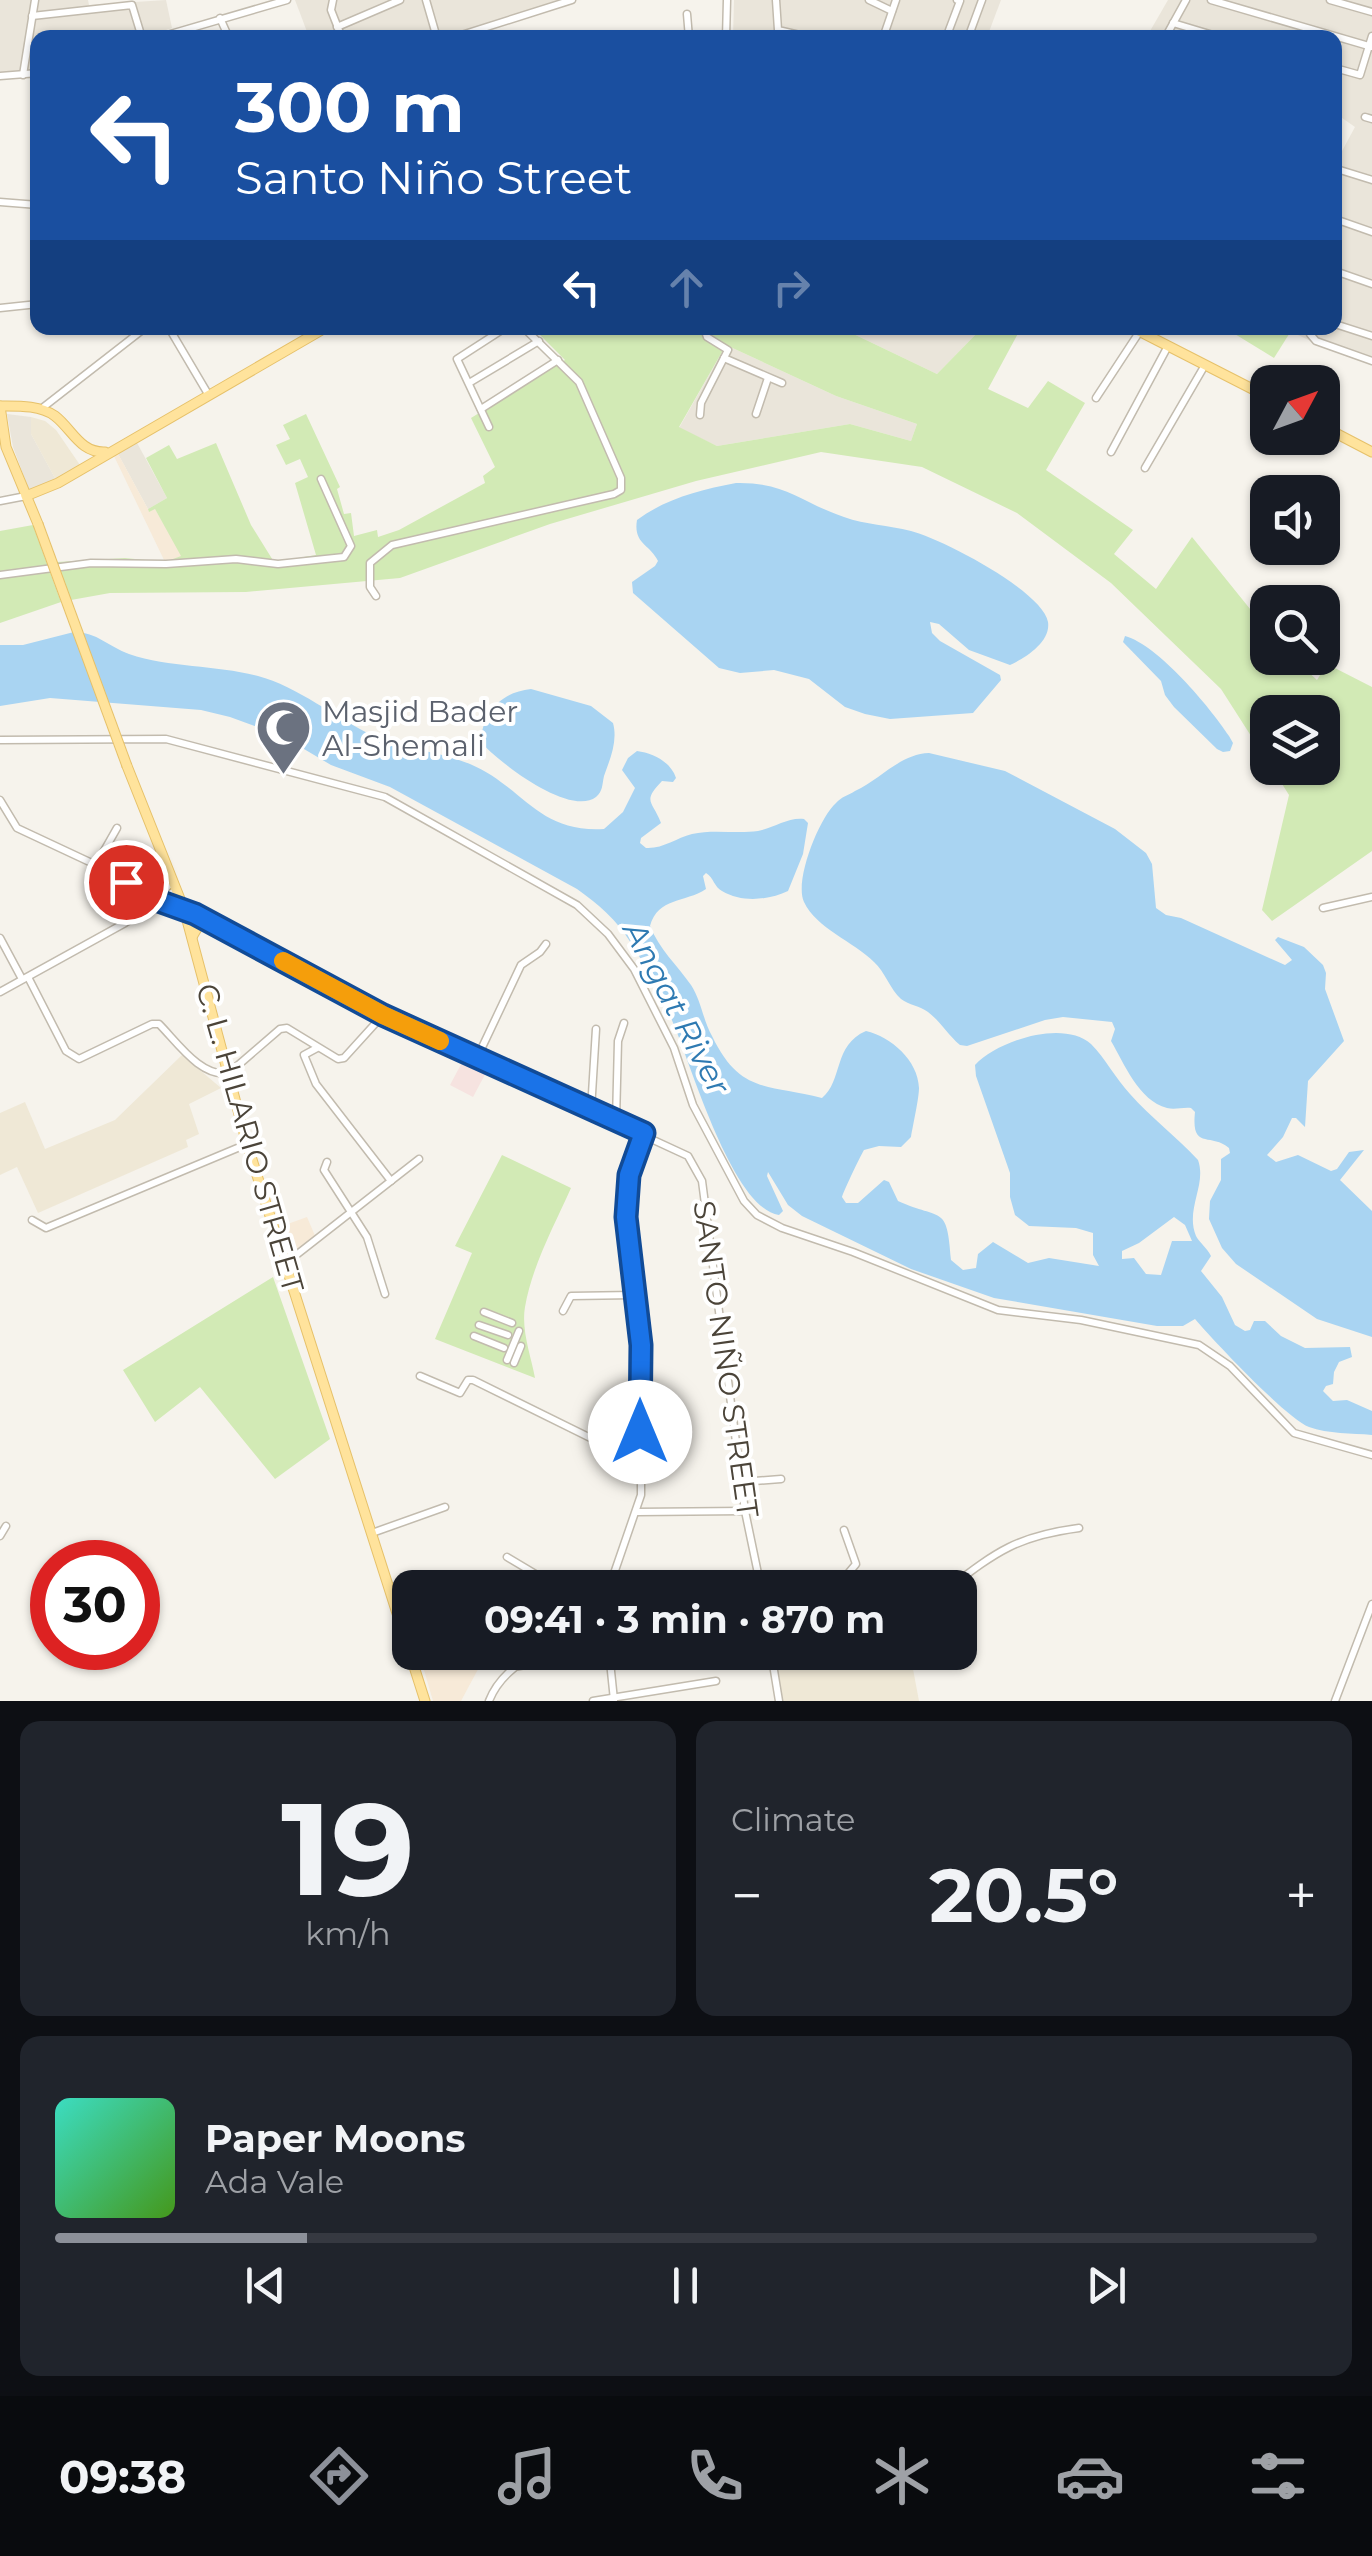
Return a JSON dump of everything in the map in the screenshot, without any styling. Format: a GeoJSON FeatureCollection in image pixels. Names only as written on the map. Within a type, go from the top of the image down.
{"type":"FeatureCollection","features":[{"type":"Feature","properties":{"kind":"main road"},"geometry":{"type":"LineString","coordinates":[[26,496],[58,483],[313,335]]}},
{"type":"Feature","properties":{"kind":"main road"},"geometry":{"type":"LineString","coordinates":[[1147,335],[1250,388]]}},
{"type":"Feature","properties":{"kind":"main road"},"geometry":{"type":"LineString","coordinates":[[0,406],[54,415],[85,448],[107,452]]}},
{"type":"Feature","properties":{"kind":"main road","name":"C. L. HILARIO STREET"},"geometry":{"type":"LineString","coordinates":[[0,406],[6,446],[184,909],[248,1144],[425,1701]]}},
{"type":"Feature","properties":{"kind":"main road"},"geometry":{"type":"LineString","coordinates":[[1340,435],[1372,452]]}},
{"type":"Feature","properties":{"kind":"main road"},"geometry":{"type":"LineString","coordinates":[[176,890],[199,916],[192,937]]}},
{"type":"Feature","properties":{"kind":"street"},"geometry":{"type":"LineString","coordinates":[[30,30],[35,0]]}},
{"type":"Feature","properties":{"kind":"street"},"geometry":{"type":"LineString","coordinates":[[79,0],[79,12]]}},
{"type":"Feature","properties":{"kind":"street"},"geometry":{"type":"LineString","coordinates":[[183,30],[288,0]]}},
{"type":"Feature","properties":{"kind":"street"},"geometry":{"type":"LineString","coordinates":[[332,0],[331,10],[338,30]]}},
{"type":"Feature","properties":{"kind":"street"},"geometry":{"type":"LineString","coordinates":[[337,27],[400,0]]}},
{"type":"Feature","properties":{"kind":"street"},"geometry":{"type":"LineString","coordinates":[[426,0],[435,30]]}},
{"type":"Feature","properties":{"kind":"street"},"geometry":{"type":"LineString","coordinates":[[475,30],[555,2],[572,0]]}},
{"type":"Feature","properties":{"kind":"street"},"geometry":{"type":"LineString","coordinates":[[726,30],[727,0]]}},
{"type":"Feature","properties":{"kind":"street"},"geometry":{"type":"LineString","coordinates":[[776,0],[778,30]]}},
{"type":"Feature","properties":{"kind":"street"},"geometry":{"type":"LineString","coordinates":[[869,0],[892,11]]}},
{"type":"Feature","properties":{"kind":"street"},"geometry":{"type":"LineString","coordinates":[[886,30],[896,0]]}},
{"type":"Feature","properties":{"kind":"street"},"geometry":{"type":"LineString","coordinates":[[949,30],[960,1],[957,0]]}},
{"type":"Feature","properties":{"kind":"street"},"geometry":{"type":"LineString","coordinates":[[971,30],[982,0]]}},
{"type":"Feature","properties":{"kind":"street"},"geometry":{"type":"LineString","coordinates":[[1169,30],[1186,0]]}},
{"type":"Feature","properties":{"kind":"street"},"geometry":{"type":"LineString","coordinates":[[1211,0],[1323,30]]}},
{"type":"Feature","properties":{"kind":"street"},"geometry":{"type":"LineString","coordinates":[[1330,0],[1372,12]]}},
{"type":"Feature","properties":{"kind":"street"},"geometry":{"type":"LineString","coordinates":[[32,16],[132,5],[140,30]]}},
{"type":"Feature","properties":{"kind":"street"},"geometry":{"type":"LineString","coordinates":[[686,14],[688,30]]}},
{"type":"Feature","properties":{"kind":"street"},"geometry":{"type":"LineString","coordinates":[[220,18],[225,30]]}},
{"type":"Feature","properties":{"kind":"street"},"geometry":{"type":"LineString","coordinates":[[1173,23],[1192,30]]}},
{"type":"Feature","properties":{"kind":"street"},"geometry":{"type":"LineString","coordinates":[[24,75],[30,31]]}},
{"type":"Feature","properties":{"kind":"street"},"geometry":{"type":"LineString","coordinates":[[1342,35],[1371,43],[1360,75],[1342,70]]}},
{"type":"Feature","properties":{"kind":"street"},"geometry":{"type":"LineString","coordinates":[[0,76],[30,74]]}},
{"type":"Feature","properties":{"kind":"street"},"geometry":{"type":"LineString","coordinates":[[1342,171],[1372,180]]}},
{"type":"Feature","properties":{"kind":"street"},"geometry":{"type":"LineString","coordinates":[[0,202],[30,204]]}},
{"type":"Feature","properties":{"kind":"street"},"geometry":{"type":"LineString","coordinates":[[1342,222],[1372,232]]}},
{"type":"Feature","properties":{"kind":"street"},"geometry":{"type":"LineString","coordinates":[[1342,274],[1372,284]]}},
{"type":"Feature","properties":{"kind":"street"},"geometry":{"type":"LineString","coordinates":[[0,308],[30,305]]}},
{"type":"Feature","properties":{"kind":"street"},"geometry":{"type":"LineString","coordinates":[[1342,326],[1372,336]]}},
{"type":"Feature","properties":{"kind":"street"},"geometry":{"type":"LineString","coordinates":[[41,410],[135,335]]}},
{"type":"Feature","properties":{"kind":"street"},"geometry":{"type":"LineString","coordinates":[[173,335],[208,394]]}},
{"type":"Feature","properties":{"kind":"street"},"geometry":{"type":"LineString","coordinates":[[489,427],[457,359],[494,335]]}},
{"type":"Feature","properties":{"kind":"street"},"geometry":{"type":"LineString","coordinates":[[376,596],[370,587],[370,563],[392,545],[620,490],[621,478],[584,391],[532,335]]}},
{"type":"Feature","properties":{"kind":"street"},"geometry":{"type":"LineString","coordinates":[[700,416],[701,403],[728,350],[706,335]]}},
{"type":"Feature","properties":{"kind":"street"},"geometry":{"type":"LineString","coordinates":[[1096,398],[1133,335]]}},
{"type":"Feature","properties":{"kind":"street"},"geometry":{"type":"LineString","coordinates":[[1311,335],[1316,341],[1372,361]]}},
{"type":"Feature","properties":{"kind":"street"},"geometry":{"type":"LineString","coordinates":[[469,383],[539,341]]}},
{"type":"Feature","properties":{"kind":"street"},"geometry":{"type":"LineString","coordinates":[[1111,452],[1168,346]]}},
{"type":"Feature","properties":{"kind":"street"},"geometry":{"type":"LineString","coordinates":[[724,358],[782,384]]}},
{"type":"Feature","properties":{"kind":"street"},"geometry":{"type":"LineString","coordinates":[[481,409],[558,360]]}},
{"type":"Feature","properties":{"kind":"street"},"geometry":{"type":"LineString","coordinates":[[1145,468],[1205,364]]}},
{"type":"Feature","properties":{"kind":"street"},"geometry":{"type":"LineString","coordinates":[[756,414],[768,378]]}},
{"type":"Feature","properties":{"kind":"street"},"geometry":{"type":"LineString","coordinates":[[0,575],[91,562],[166,564],[236,560],[278,564],[344,557],[351,546],[321,479]]}},
{"type":"Feature","properties":{"kind":"street"},"geometry":{"type":"LineString","coordinates":[[0,500],[26,496]]}},
{"type":"Feature","properties":{"kind":"street"},"geometry":{"type":"LineString","coordinates":[[0,740],[166,739],[286,773],[356,787],[398,804],[576,905],[608,934],[634,969],[674,1048],[693,1105],[744,1201],[757,1216],[1005,1312],[1082,1320],[1200,1345],[1230,1366],[1294,1433],[1372,1455]]}},
{"type":"Feature","properties":{"kind":"street","name":"SANTO NIÑO STREET"},"geometry":{"type":"LineString","coordinates":[[0,800],[17,828],[158,900],[199,916],[383,1015],[688,1156],[702,1181],[745,1512],[757,1570]]}},
{"type":"Feature","properties":{"kind":"street"},"geometry":{"type":"LineString","coordinates":[[96,865],[117,828]]}},
{"type":"Feature","properties":{"kind":"street"},"geometry":{"type":"LineString","coordinates":[[0,992],[176,890]]}},
{"type":"Feature","properties":{"kind":"street"},"geometry":{"type":"LineString","coordinates":[[1323,908],[1372,898]]}},
{"type":"Feature","properties":{"kind":"street"},"geometry":{"type":"LineString","coordinates":[[0,938],[66,1051],[79,1060],[152,1024],[159,1024],[211,1073],[229,1073],[280,1028],[287,1028],[338,1060],[383,1015]]}},
{"type":"Feature","properties":{"kind":"street"},"geometry":{"type":"LineString","coordinates":[[478,1058],[521,965],[546,944]]}},
{"type":"Feature","properties":{"kind":"street"},"geometry":{"type":"LineString","coordinates":[[616,1121],[618,1041],[624,1023]]}},
{"type":"Feature","properties":{"kind":"street"},"geometry":{"type":"LineString","coordinates":[[592,1110],[596,1029]]}},
{"type":"Feature","properties":{"kind":"street"},"geometry":{"type":"LineString","coordinates":[[318,1048],[304,1055],[316,1084],[391,1181]]}},
{"type":"Feature","properties":{"kind":"street"},"geometry":{"type":"LineString","coordinates":[[614,1570],[641,1495],[641,1345],[627,1203],[629,1175],[644,1133]]}},
{"type":"Feature","properties":{"kind":"street"},"geometry":{"type":"LineString","coordinates":[[32,1220],[46,1228],[248,1144]]}},
{"type":"Feature","properties":{"kind":"street"},"geometry":{"type":"LineString","coordinates":[[286,1263],[419,1159]]}},
{"type":"Feature","properties":{"kind":"street"},"geometry":{"type":"LineString","coordinates":[[327,1162],[324,1170],[367,1237],[385,1294]]}},
{"type":"Feature","properties":{"kind":"street"},"geometry":{"type":"LineString","coordinates":[[563,1311],[571,1296],[634,1295]]}},
{"type":"Feature","properties":{"kind":"street"},"geometry":{"type":"LineString","coordinates":[[484,1312],[512,1323]]}},
{"type":"Feature","properties":{"kind":"street"},"geometry":{"type":"LineString","coordinates":[[478,1325],[508,1335]]}},
{"type":"Feature","properties":{"kind":"street"},"geometry":{"type":"LineString","coordinates":[[519,1331],[511,1362],[521,1346]]}},
{"type":"Feature","properties":{"kind":"street"},"geometry":{"type":"LineString","coordinates":[[474,1336],[504,1348]]}},
{"type":"Feature","properties":{"kind":"street"},"geometry":{"type":"LineString","coordinates":[[420,1376],[460,1393],[468,1380],[473,1380],[625,1455],[639,1466]]}},
{"type":"Feature","properties":{"kind":"street"},"geometry":{"type":"LineString","coordinates":[[742,1482],[781,1478]]}},
{"type":"Feature","properties":{"kind":"street"},"geometry":{"type":"LineString","coordinates":[[372,1533],[445,1507]]}},
{"type":"Feature","properties":{"kind":"street"},"geometry":{"type":"LineString","coordinates":[[637,1512],[745,1512]]}},
{"type":"Feature","properties":{"kind":"street"},"geometry":{"type":"LineString","coordinates":[[0,1536],[6,1526]]}},
{"type":"Feature","properties":{"kind":"street"},"geometry":{"type":"LineString","coordinates":[[973,1570],[1020,1539],[1080,1528]]}},
{"type":"Feature","properties":{"kind":"street"},"geometry":{"type":"LineString","coordinates":[[844,1530],[856,1564],[851,1570]]}},
{"type":"Feature","properties":{"kind":"street"},"geometry":{"type":"LineString","coordinates":[[507,1556],[530,1570]]}},
{"type":"Feature","properties":{"kind":"street"},"geometry":{"type":"LineString","coordinates":[[1335,1701],[1372,1604]]}},
{"type":"Feature","properties":{"kind":"street"},"geometry":{"type":"LineString","coordinates":[[489,1701],[510,1670]]}},
{"type":"Feature","properties":{"kind":"street"},"geometry":{"type":"LineString","coordinates":[[611,1670],[614,1699]]}},
{"type":"Feature","properties":{"kind":"street"},"geometry":{"type":"LineString","coordinates":[[774,1670],[779,1701]]}},
{"type":"Feature","properties":{"kind":"street"},"geometry":{"type":"LineString","coordinates":[[593,1701],[716,1681]]}},
{"type":"Feature","properties":{"kind":"shaded area"},"geometry":{"type":"Polygon","coordinates":[[[0,0],[88,0],[89,5],[166,0],[172,28],[166,30],[30,30],[30,71],[0,75],[0,0]]]}},
{"type":"Feature","properties":{"kind":"shaded area"},"geometry":{"type":"Polygon","coordinates":[[[295,0],[562,0],[467,30],[306,30],[295,0]]]}},
{"type":"Feature","properties":{"kind":"shaded area"},"geometry":{"type":"Polygon","coordinates":[[[734,0],[1001,0],[990,30],[733,30],[734,0]]]}},
{"type":"Feature","properties":{"kind":"shaded area"},"geometry":{"type":"Polygon","coordinates":[[[1168,0],[1372,0],[1372,363],[1298,335],[1342,335],[1342,151],[1355,127],[1342,118],[1342,30],[1151,30],[1168,0]]]}},
{"type":"Feature","properties":{"kind":"shaded area"},"geometry":{"type":"Polygon","coordinates":[[[856,335],[975,335],[937,374],[856,335]]]}},
{"type":"Feature","properties":{"kind":"shaded area"},"geometry":{"type":"Polygon","coordinates":[[[726,345],[836,396],[917,424],[911,441],[850,424],[717,446],[679,428],[726,345]]]}},
{"type":"Feature","properties":{"kind":"shaded area"},"geometry":{"type":"Polygon","coordinates":[[[7,414],[31,417],[31,434],[56,480],[29,490],[13,447],[7,414]]]}},
{"type":"Feature","properties":{"kind":"shaded area"},"geometry":{"type":"Polygon","coordinates":[[[31,417],[56,430],[80,465],[56,480],[31,434],[31,417]]]}},
{"type":"Feature","properties":{"kind":"shaded area"},"geometry":{"type":"Polygon","coordinates":[[[136,441],[167,498],[148,509],[117,452],[136,441]]]}},
{"type":"Feature","properties":{"kind":"shaded area"},"geometry":{"type":"Polygon","coordinates":[[[117,452],[149,511],[155,509],[182,556],[165,562],[113,454],[117,452]]]}},
{"type":"Feature","properties":{"kind":"shaded area"},"geometry":{"type":"Polygon","coordinates":[[[182,1055],[221,1088],[189,1104],[199,1134],[186,1140],[188,1147],[38,1213],[17,1167],[0,1175],[0,1113],[25,1102],[45,1149],[115,1120],[182,1055]]]}},
{"type":"Feature","properties":{"kind":"shaded area"},"geometry":{"type":"Polygon","coordinates":[[[466,1055],[489,1067],[473,1097],[450,1085],[466,1055]]]}},
{"type":"Feature","properties":{"kind":"shaded area"},"geometry":{"type":"Polygon","coordinates":[[[307,1217],[316,1238],[291,1254],[282,1226],[307,1217]]]}},
{"type":"Feature","properties":{"kind":"shaded area"},"geometry":{"type":"Polygon","coordinates":[[[424,1670],[478,1670],[461,1701],[433,1701],[424,1670]]]}},
{"type":"Feature","properties":{"kind":"shaded area"},"geometry":{"type":"Polygon","coordinates":[[[777,1670],[913,1670],[919,1701],[782,1701],[777,1670]]]}},
{"type":"Feature","properties":{"kind":"green space"},"geometry":{"type":"Polygon","coordinates":[[[540,335],[856,335],[937,374],[975,335],[1017,335],[988,389],[1028,408],[1048,381],[1085,403],[1046,470],[1133,530],[1114,554],[1156,589],[1192,537],[1250,609],[1250,675],[1312,675],[1317,680],[1320,675],[1340,675],[1340,671],[1372,687],[1372,851],[1272,921],[1262,910],[1289,795],[1283,785],[1340,785],[1340,695],[1250,695],[1250,734],[1221,689],[1111,583],[1017,513],[922,467],[821,452],[696,481],[550,524],[400,578],[246,592],[110,593],[71,600],[57,562],[125,558],[165,562],[181,556],[155,509],[149,512],[167,498],[146,458],[169,445],[177,459],[216,443],[251,525],[274,562],[316,555],[295,483],[308,477],[300,459],[286,465],[276,445],[290,439],[283,425],[306,414],[340,487],[337,489],[344,514],[351,513],[354,536],[377,530],[378,537],[399,530],[485,483],[483,476],[495,467],[471,418],[565,360],[540,335]],[[726,345],[679,427],[717,446],[850,424],[911,441],[917,424],[836,396],[726,345]]]}},
{"type":"Feature","properties":{"kind":"green space"},"geometry":{"type":"Polygon","coordinates":[[[1236,335],[1288,335],[1274,358],[1236,335]]]}},
{"type":"Feature","properties":{"kind":"green space"},"geometry":{"type":"Polygon","coordinates":[[[33,525],[61,602],[0,623],[0,531],[33,525]]]}},
{"type":"Feature","properties":{"kind":"green space"},"geometry":{"type":"Polygon","coordinates":[[[502,1155],[571,1188],[538,1261],[525,1307],[525,1334],[535,1378],[435,1339],[472,1253],[455,1246],[502,1155]]]}},
{"type":"Feature","properties":{"kind":"green space"},"geometry":{"type":"Polygon","coordinates":[[[273,1277],[330,1439],[275,1479],[200,1387],[155,1422],[123,1370],[273,1277]]]}},
{"type":"Feature","properties":{"kind":"water"},"geometry":{"type":"Polygon","coordinates":[[[736,483],[781,489],[844,517],[911,531],[944,544],[988,567],[1029,596],[1048,622],[1045,636],[1029,654],[1010,665],[969,650],[939,624],[930,622],[932,633],[940,641],[1000,675],[1001,680],[973,713],[890,719],[845,707],[809,679],[774,670],[740,673],[719,668],[633,593],[632,582],[658,561],[636,528],[637,520],[660,506],[736,483]]]}},
{"type":"Feature","properties":{"kind":"water","name":"Angat River"},"geometry":{"type":"Polygon","coordinates":[[[82,633],[145,659],[242,672],[273,681],[374,736],[470,764],[546,816],[581,828],[604,829],[623,812],[635,788],[622,770],[637,751],[649,754],[666,763],[676,778],[673,782],[662,781],[652,793],[651,801],[661,823],[641,838],[640,843],[646,848],[692,834],[758,831],[804,819],[808,823],[803,854],[788,891],[747,899],[719,889],[706,873],[706,889],[666,905],[650,926],[694,991],[723,1055],[733,1068],[757,1084],[822,1098],[829,1091],[848,1045],[866,1031],[885,1038],[908,1059],[919,1088],[911,1137],[901,1147],[864,1150],[842,1197],[846,1203],[858,1203],[884,1180],[889,1182],[898,1201],[940,1217],[947,1230],[951,1260],[963,1270],[976,1268],[978,1254],[993,1242],[1028,1263],[1049,1258],[1099,1266],[1093,1255],[1093,1233],[1076,1228],[1029,1226],[1015,1215],[1010,1173],[975,1065],[998,1048],[1031,1036],[1064,1033],[1079,1037],[1091,1044],[1138,1103],[1198,1160],[1200,1179],[1193,1226],[1211,1256],[1201,1271],[1222,1297],[1235,1325],[1245,1331],[1250,1330],[1254,1321],[1265,1321],[1281,1336],[1305,1348],[1350,1347],[1352,1357],[1339,1362],[1333,1384],[1323,1391],[1333,1401],[1347,1400],[1372,1411],[1372,1435],[1324,1431],[1298,1421],[1250,1378],[1195,1319],[1183,1326],[1157,1326],[994,1298],[911,1269],[802,1216],[788,1205],[768,1172],[783,1211],[779,1215],[762,1207],[730,1163],[674,1025],[643,962],[620,927],[585,895],[390,787],[331,765],[282,736],[230,717],[201,710],[50,698],[0,706],[0,645],[23,645],[82,633]],[[1174,1217],[1122,1251],[1122,1259],[1134,1258],[1146,1274],[1161,1275],[1172,1241],[1192,1241],[1185,1225],[1174,1217]]]}},
{"type":"Feature","properties":{"kind":"water"},"geometry":{"type":"Polygon","coordinates":[[[1125,636],[1152,651],[1196,694],[1229,736],[1233,743],[1230,751],[1217,749],[1174,707],[1161,681],[1123,642],[1125,636]]]}},
{"type":"Feature","properties":{"kind":"water"},"geometry":{"type":"Polygon","coordinates":[[[531,689],[591,706],[613,723],[613,750],[596,797],[569,800],[553,794],[502,762],[481,742],[485,722],[495,706],[511,694],[531,689]]]}},
{"type":"Feature","properties":{"kind":"water"},"geometry":{"type":"Polygon","coordinates":[[[929,753],[1005,771],[1115,829],[1146,853],[1152,864],[1156,908],[1166,915],[1181,918],[1285,965],[1292,960],[1275,940],[1278,937],[1304,947],[1323,965],[1325,989],[1344,1041],[1308,1081],[1305,1127],[1292,1118],[1283,1137],[1267,1155],[1276,1162],[1298,1155],[1331,1171],[1349,1152],[1364,1150],[1340,1180],[1372,1211],[1372,1337],[1317,1319],[1236,1264],[1222,1248],[1209,1219],[1210,1201],[1221,1180],[1221,1159],[1230,1153],[1229,1148],[1199,1136],[1191,1108],[1167,1108],[1140,1090],[1111,1041],[1115,1029],[1112,1022],[1063,1017],[960,1045],[928,1012],[901,999],[874,962],[810,911],[804,902],[802,880],[810,850],[829,811],[840,799],[900,762],[929,753]]]}},
{"type":"Feature","properties":{"kind":"slow traffic"},"geometry":{"type":"LineString","coordinates":[[283,961],[440,1041]]}},
{"type":"Feature","properties":{"kind":"place","name":"Masjid Bader Al-Shemali"},"geometry":{"type":"Point","coordinates":[283,777]}},
{"type":"Feature","properties":{"kind":"route"},"geometry":{"type":"LineString","coordinates":[[126,882],[156,900],[195,914],[383,1015],[644,1133],[629,1175],[626,1217],[641,1345],[640,1432]]}}]}
